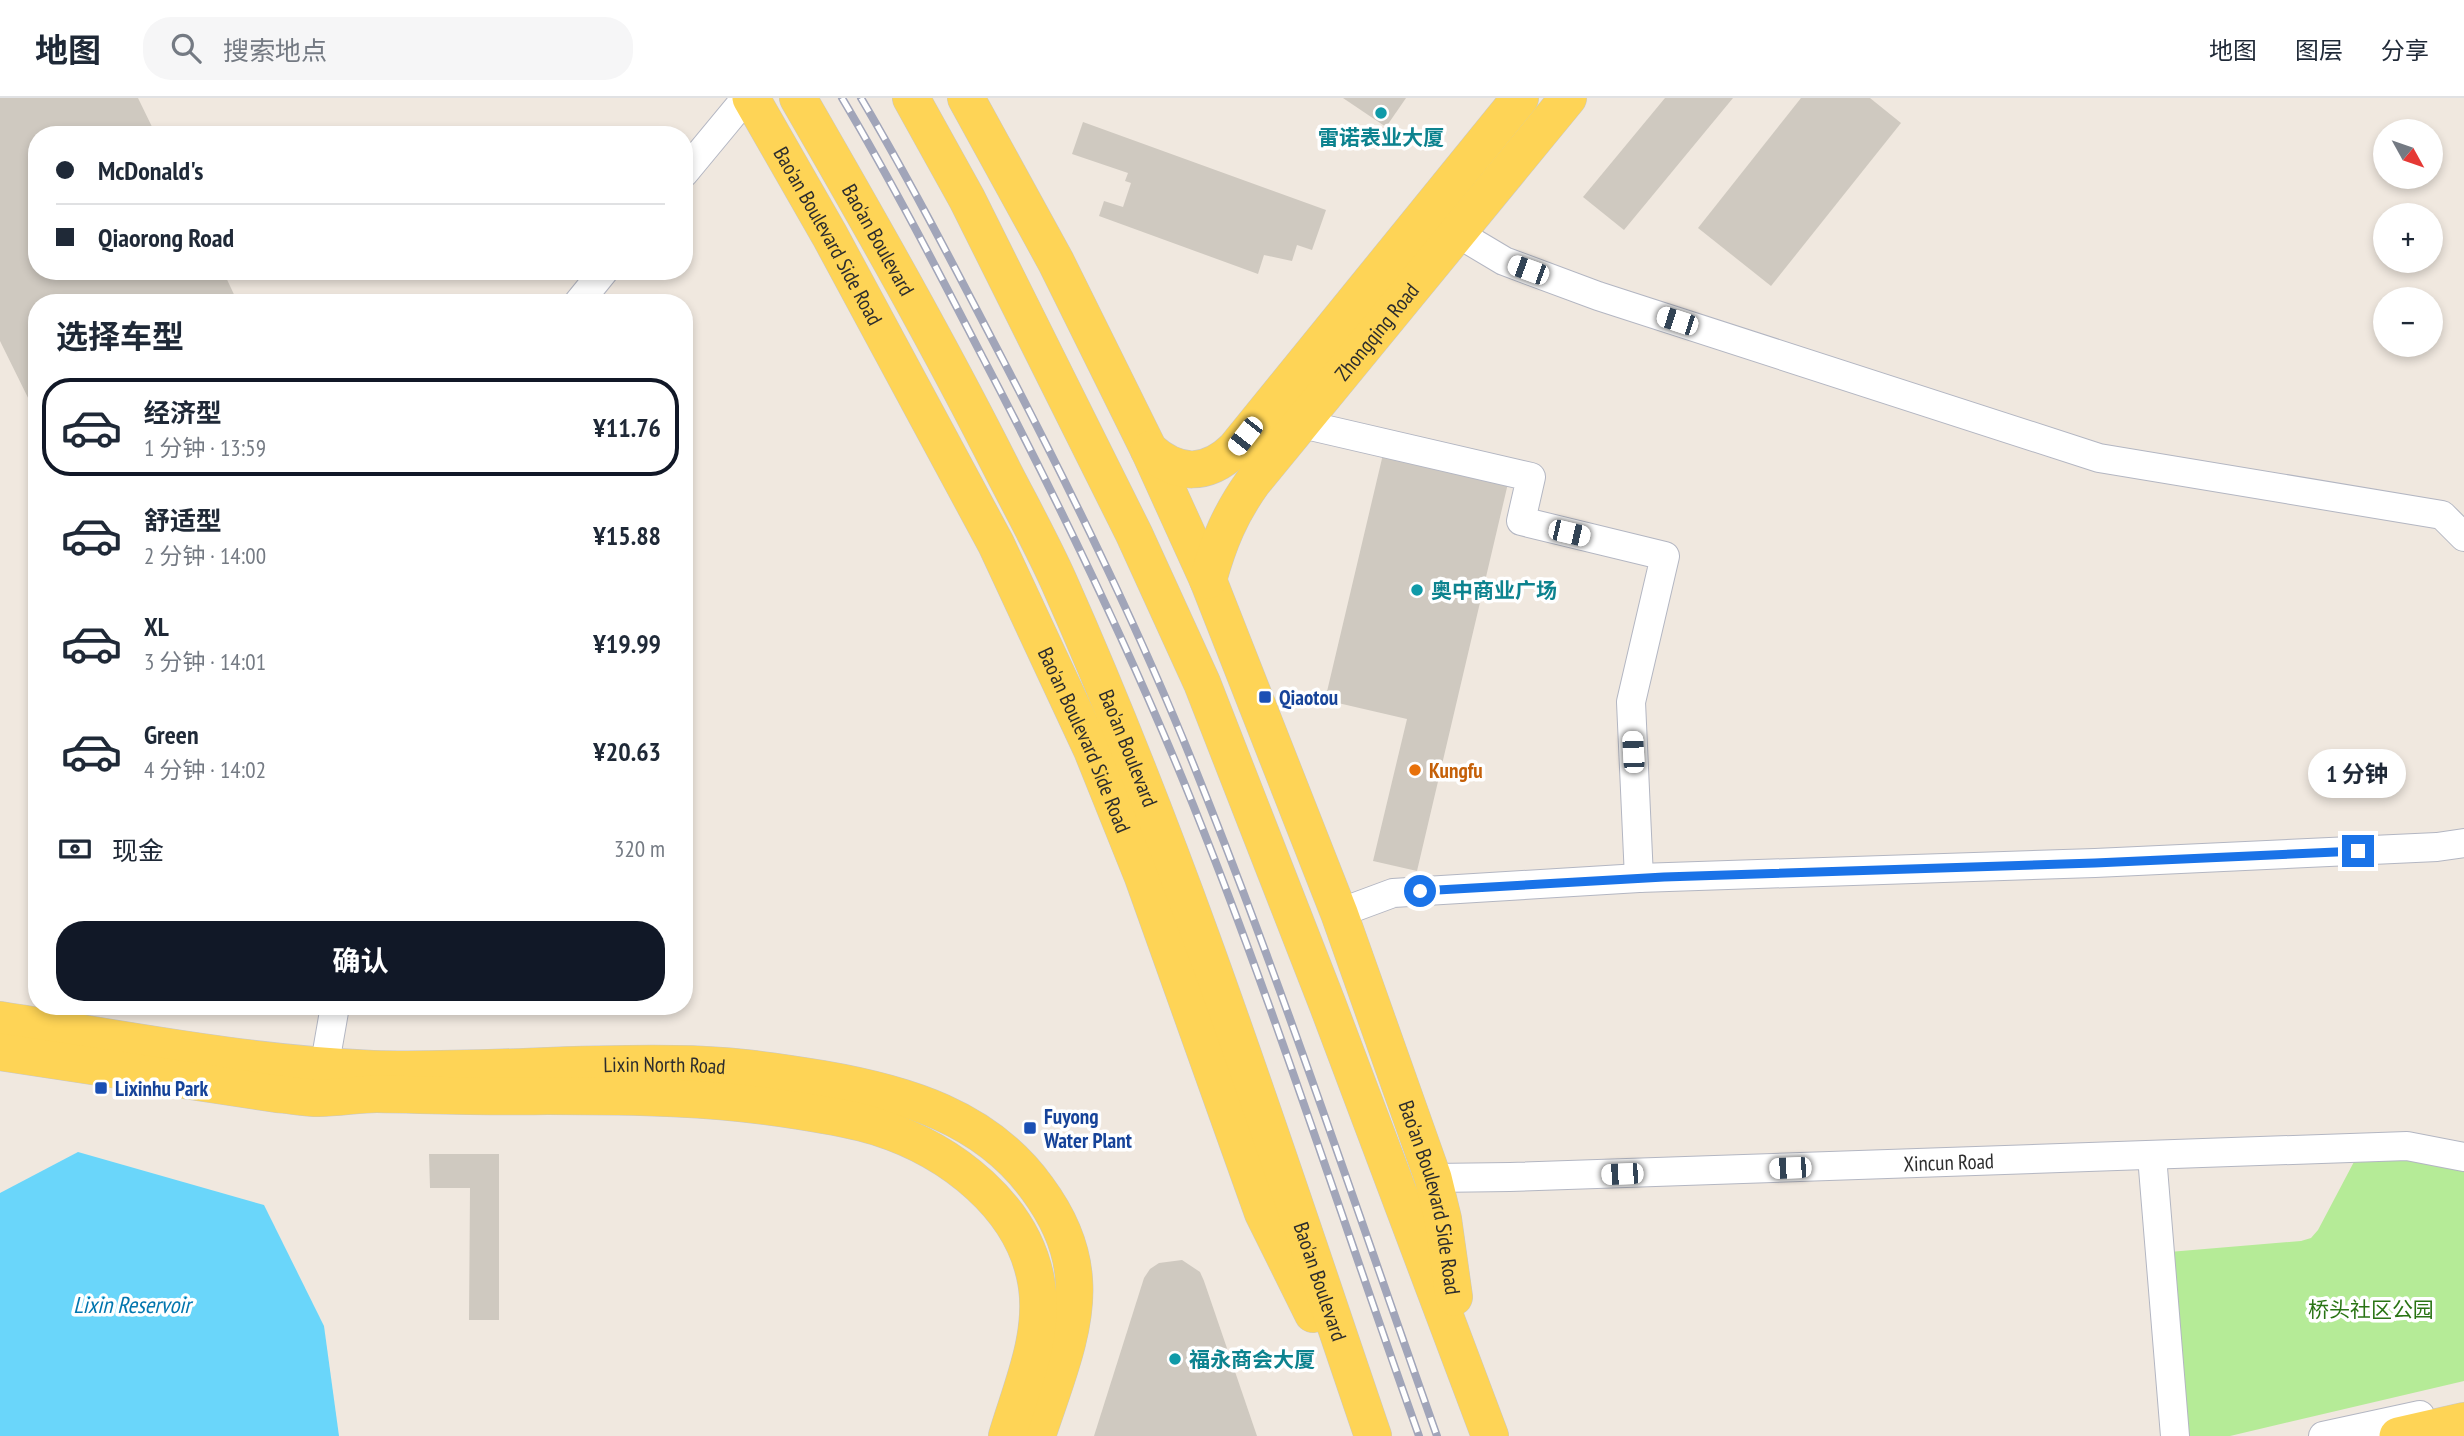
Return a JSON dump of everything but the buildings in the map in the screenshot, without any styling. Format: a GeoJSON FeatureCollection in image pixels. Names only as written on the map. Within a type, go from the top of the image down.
{"type":"FeatureCollection","features":[{"type":"Feature","properties":{"kind":"main road","name":"Bao'an Boulevard Side Road"},"geometry":{"type":"LineString","coordinates":[[751,98],[830,236],[996,544],[1092,750],[1217,1081],[1263,1213],[1368,1422]]}},
{"type":"Feature","properties":{"kind":"main road","name":"Bao'an Boulevard"},"geometry":{"type":"LineString","coordinates":[[798,98],[971,407],[1058,580],[1180,875],[1368,1422]]}},
{"type":"Feature","properties":{"kind":"main road"},"geometry":{"type":"LineString","coordinates":[[911,98],[967,199],[1133,534],[1202,683],[1490,1431]]}},
{"type":"Feature","properties":{"kind":"main road","name":"Bao'an Boulevard Side Road"},"geometry":{"type":"LineString","coordinates":[[966,98],[1056,262],[1149,450],[1208,580],[1339,913],[1433,1178],[1443,1219],[1458,1323],[1470,1380]]}},
{"type":"Feature","properties":{"kind":"main road","name":"Zhongqing Road"},"geometry":{"type":"LineString","coordinates":[[1149,450],[1160,460],[1190,470],[1212,466],[1224,459],[1520,98]]}},
{"type":"Feature","properties":{"kind":"main road","name":"Zhongqing Road"},"geometry":{"type":"LineString","coordinates":[[1208,580],[1217,545],[1227,521],[1253,482],[1568,98]]}},
{"type":"Feature","properties":{"kind":"main road"},"geometry":{"type":"LineString","coordinates":[[1328,334],[1356,357]]}},
{"type":"Feature","properties":{"kind":"main road","name":"Lixin North Road"},"geometry":{"type":"LineString","coordinates":[[0,1020],[275,1062],[322,1082],[374,1094],[663,1096],[766,1105],[839,1117],[906,1137],[961,1170],[1002,1208],[1029,1255],[1038,1289],[1038,1321],[1007,1436]]}},
{"type":"Feature","properties":{"kind":"main road","name":"Lixin North Road"},"geometry":{"type":"LineString","coordinates":[[0,1052],[277,1094],[322,1082],[469,1069],[677,1063],[770,1071],[888,1093],[922,1103],[966,1122],[994,1143],[1032,1180],[1059,1223],[1071,1260],[1074,1296],[1070,1328],[1037,1436]]}},
{"type":"Feature","properties":{"kind":"main road"},"geometry":{"type":"LineString","coordinates":[[2398,1436],[2464,1421]]}},
{"type":"Feature","properties":{"kind":"street"},"geometry":{"type":"LineString","coordinates":[[693,162],[746,98]]}},
{"type":"Feature","properties":{"kind":"street"},"geometry":{"type":"LineString","coordinates":[[1457,233],[1504,261],[1598,296],[2099,458],[2442,515],[2464,537]]}},
{"type":"Feature","properties":{"kind":"street"},"geometry":{"type":"LineString","coordinates":[[585,294],[597,280]]}},
{"type":"Feature","properties":{"kind":"street"},"geometry":{"type":"LineString","coordinates":[[1302,424],[1531,477],[1521,521],[1665,556],[1631,702],[1639,878]]}},
{"type":"Feature","properties":{"kind":"street"},"geometry":{"type":"LineString","coordinates":[[1339,913],[1393,893],[1639,878],[2095,863],[2437,847],[2464,843]]}},
{"type":"Feature","properties":{"kind":"street"},"geometry":{"type":"LineString","coordinates":[[322,1082],[333,1015]]}},
{"type":"Feature","properties":{"kind":"street","name":"Xincun Road"},"geometry":{"type":"LineString","coordinates":[[1433,1178],[2407,1146],[2464,1157]]}},
{"type":"Feature","properties":{"kind":"street"},"geometry":{"type":"LineString","coordinates":[[2152,1156],[2175,1436]]}},
{"type":"Feature","properties":{"kind":"street"},"geometry":{"type":"LineString","coordinates":[[2323,1436],[2464,1406]]}},
{"type":"Feature","properties":{"kind":"green space","name":"桥头社区公园"},"geometry":{"type":"Polygon","coordinates":[[[2365,1153],[2464,1163],[2464,1381],[2230,1436],[2184,1436],[2169,1252],[2311,1238],[2318,1230],[2356,1158],[2365,1153]]]}},
{"type":"Feature","properties":{"kind":"water","name":"Lixin Reservoir"},"geometry":{"type":"Polygon","coordinates":[[[78,1152],[264,1205],[324,1326],[339,1436],[0,1436],[0,1193],[78,1152]]]}},
{"type":"Feature","properties":{"kind":"railway"},"geometry":{"type":"LineString","coordinates":[[842,98],[914,226],[1036,461],[1160,726],[1246,942],[1419,1436]]}},
{"type":"Feature","properties":{"kind":"railway"},"geometry":{"type":"LineString","coordinates":[[861,98],[934,229],[1030,413],[1107,569],[1178,727],[1232,862],[1322,1107],[1437,1436]]}},
{"type":"Feature","properties":{"kind":"place","name":"雷诺表业大厦"},"geometry":{"type":"Point","coordinates":[1381,113]}},
{"type":"Feature","properties":{"kind":"place","name":"奥中商业广场"},"geometry":{"type":"Point","coordinates":[1417,590]}},
{"type":"Feature","properties":{"kind":"place","name":"Qiaotou"},"geometry":{"type":"Point","coordinates":[1265,697]}},
{"type":"Feature","properties":{"kind":"place","name":"Kungfu"},"geometry":{"type":"Point","coordinates":[1415,770]}},
{"type":"Feature","properties":{"kind":"place","name":"Lixinhu Park"},"geometry":{"type":"Point","coordinates":[101,1088]}},
{"type":"Feature","properties":{"kind":"place","name":"Fuyong Water Plant"},"geometry":{"type":"Point","coordinates":[1030,1128]}},
{"type":"Feature","properties":{"kind":"place","name":"福永商会大厦"},"geometry":{"type":"Point","coordinates":[1175,1359]}},
{"type":"Feature","properties":{"kind":"route"},"geometry":{"type":"LineString","coordinates":[[1420,891],[1664,877],[2095,863],[2358,851]]}}]}
